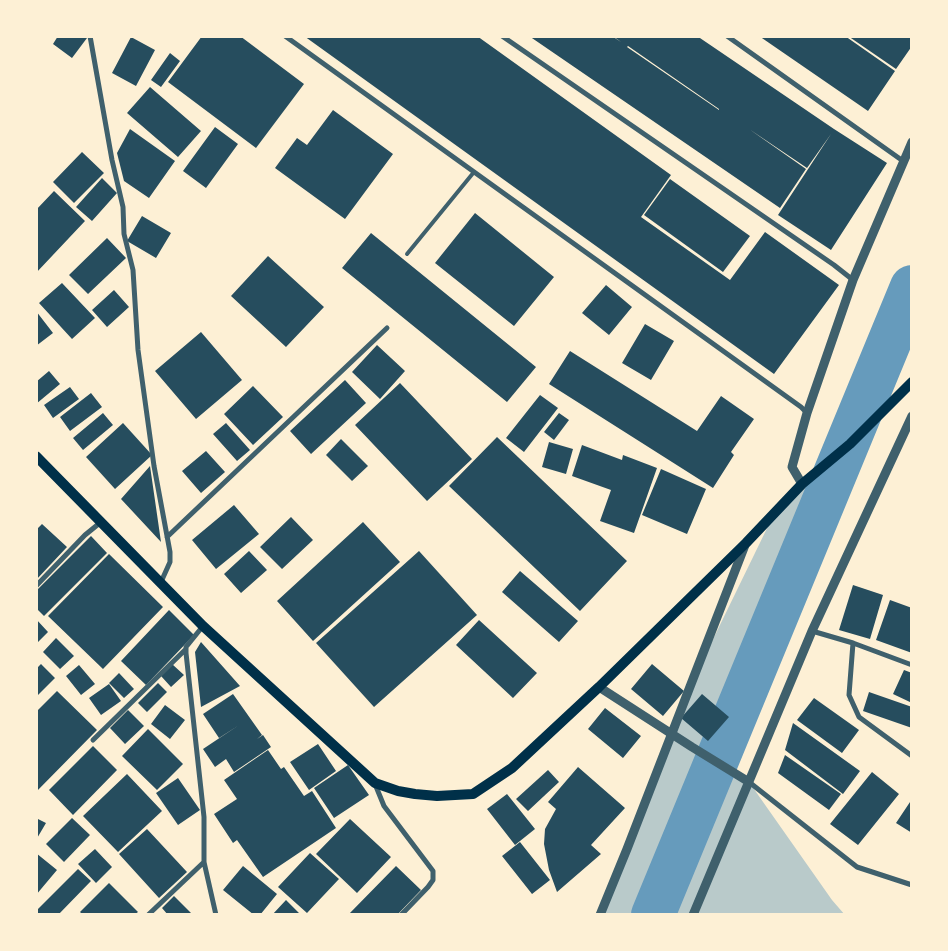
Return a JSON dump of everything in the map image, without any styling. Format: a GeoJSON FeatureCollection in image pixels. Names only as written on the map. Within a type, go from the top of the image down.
{"type":"FeatureCollection","features":[{"type":"Feature","properties":{"kind":"main road"},"geometry":{"type":"LineString","coordinates":[[36,456],[203,626],[375,783],[398,791],[415,794],[437,796],[473,794],[512,768],[746,543],[802,484],[833,459],[912,382]]}},
{"type":"Feature","properties":{"kind":"street"},"geometry":{"type":"LineString","coordinates":[[90,36],[112,160],[123,207],[124,234],[134,270],[138,350],[154,466],[170,552],[170,562],[161,582]]}},
{"type":"Feature","properties":{"kind":"street"},"geometry":{"type":"LineString","coordinates":[[285,36],[807,413]]}},
{"type":"Feature","properties":{"kind":"street"},"geometry":{"type":"LineString","coordinates":[[502,36],[853,280]]}},
{"type":"Feature","properties":{"kind":"street"},"geometry":{"type":"LineString","coordinates":[[727,36],[904,161]]}},
{"type":"Feature","properties":{"kind":"street"},"geometry":{"type":"LineString","coordinates":[[802,484],[792,467],[807,413],[853,280],[912,142]]}},
{"type":"Feature","properties":{"kind":"street"},"geometry":{"type":"LineString","coordinates":[[167,537],[387,328]]}},
{"type":"Feature","properties":{"kind":"street"},"geometry":{"type":"LineString","coordinates":[[693,915],[812,632],[912,416]]}},
{"type":"Feature","properties":{"kind":"street"},"geometry":{"type":"LineString","coordinates":[[36,586],[86,535],[102,522]]}},
{"type":"Feature","properties":{"kind":"street"},"geometry":{"type":"LineString","coordinates":[[600,915],[746,543]]}},
{"type":"Feature","properties":{"kind":"street"},"geometry":{"type":"LineString","coordinates":[[93,740],[186,649],[203,626]]}},
{"type":"Feature","properties":{"kind":"street"},"geometry":{"type":"LineString","coordinates":[[812,632],[853,642],[912,665]]}},
{"type":"Feature","properties":{"kind":"street"},"geometry":{"type":"LineString","coordinates":[[853,642],[849,695],[858,717],[912,756]]}},
{"type":"Feature","properties":{"kind":"street"},"geometry":{"type":"LineString","coordinates":[[186,649],[204,817],[204,862],[216,915]]}},
{"type":"Feature","properties":{"kind":"street"},"geometry":{"type":"LineString","coordinates":[[599,686],[749,782],[857,867],[912,885]]}},
{"type":"Feature","properties":{"kind":"street"},"geometry":{"type":"LineString","coordinates":[[375,783],[384,806],[433,871],[433,880],[428,887],[400,915]]}},
{"type":"Feature","properties":{"kind":"street"},"geometry":{"type":"LineString","coordinates":[[148,915],[204,862]]}},
{"type":"Feature","properties":{"kind":"lane"},"geometry":{"type":"LineString","coordinates":[[407,254],[474,172]]}},
{"type":"Feature","properties":{"kind":"shaded area"},"geometry":{"type":"Polygon","coordinates":[[[847,448],[717,763],[749,782],[832,900],[845,915],[600,915],[700,666],[772,518],[847,448]]]}},
{"type":"Feature","properties":{"kind":"building"},"geometry":{"type":"Polygon","coordinates":[[[58,36],[84,36],[87,38],[72,58],[53,44],[58,36]]]}},
{"type":"Feature","properties":{"kind":"building"},"geometry":{"type":"Polygon","coordinates":[[[202,36],[240,36],[304,84],[256,148],[168,82],[202,36]]]}},
{"type":"Feature","properties":{"kind":"building"},"geometry":{"type":"Polygon","coordinates":[[[304,36],[477,36],[671,175],[641,217],[730,280],[765,232],[839,285],[774,374],[304,36]]]}},
{"type":"Feature","properties":{"kind":"building"},"geometry":{"type":"Polygon","coordinates":[[[529,36],[612,36],[621,42],[613,36],[697,36],[887,163],[831,250],[778,215],[831,134],[807,168],[749,129],[806,169],[780,208],[529,36]],[[628,46],[627,47],[719,110],[628,46]]]}},
{"type":"Feature","properties":{"kind":"building"},"geometry":{"type":"Polygon","coordinates":[[[759,36],[845,36],[895,71],[868,111],[759,36]]]}},
{"type":"Feature","properties":{"kind":"building"},"geometry":{"type":"Polygon","coordinates":[[[848,36],[912,36],[912,46],[896,69],[848,36]]]}},
{"type":"Feature","properties":{"kind":"building"},"geometry":{"type":"Polygon","coordinates":[[[131,37],[155,50],[136,86],[112,73],[131,37]]]}},
{"type":"Feature","properties":{"kind":"building"},"geometry":{"type":"Polygon","coordinates":[[[170,53],[180,61],[161,87],[151,80],[170,53]]]}},
{"type":"Feature","properties":{"kind":"building"},"geometry":{"type":"Polygon","coordinates":[[[150,87],[201,131],[178,157],[127,113],[150,87]]]}},
{"type":"Feature","properties":{"kind":"building"},"geometry":{"type":"Polygon","coordinates":[[[333,110],[393,154],[345,219],[275,168],[297,138],[307,145],[333,110]]]}},
{"type":"Feature","properties":{"kind":"building"},"geometry":{"type":"Polygon","coordinates":[[[215,127],[238,144],[206,188],[183,171],[215,127]]]}},
{"type":"Feature","properties":{"kind":"building"},"geometry":{"type":"Polygon","coordinates":[[[130,129],[175,161],[149,198],[124,181],[117,153],[130,129]]]}},
{"type":"Feature","properties":{"kind":"building"},"geometry":{"type":"Polygon","coordinates":[[[82,152],[104,173],[74,203],[53,182],[82,152]]]}},
{"type":"Feature","properties":{"kind":"building"},"geometry":{"type":"Polygon","coordinates":[[[102,178],[117,193],[92,221],[76,207],[102,178]]]}},
{"type":"Feature","properties":{"kind":"building"},"geometry":{"type":"Polygon","coordinates":[[[670,179],[750,236],[723,272],[644,215],[670,179]]]}},
{"type":"Feature","properties":{"kind":"building"},"geometry":{"type":"Polygon","coordinates":[[[54,191],[85,221],[36,273],[36,210],[54,191]]]}},
{"type":"Feature","properties":{"kind":"building"},"geometry":{"type":"Polygon","coordinates":[[[475,213],[554,277],[514,326],[435,263],[475,213]]]}},
{"type":"Feature","properties":{"kind":"building"},"geometry":{"type":"Polygon","coordinates":[[[142,216],[171,233],[156,258],[127,241],[142,216]]]}},
{"type":"Feature","properties":{"kind":"building"},"geometry":{"type":"Polygon","coordinates":[[[371,233],[536,367],[507,402],[342,268],[371,233]]]}},
{"type":"Feature","properties":{"kind":"building"},"geometry":{"type":"Polygon","coordinates":[[[107,238],[126,258],[88,294],[69,275],[107,238]]]}},
{"type":"Feature","properties":{"kind":"building"},"geometry":{"type":"Polygon","coordinates":[[[268,256],[324,307],[286,347],[231,296],[268,256]]]}},
{"type":"Feature","properties":{"kind":"building"},"geometry":{"type":"Polygon","coordinates":[[[62,283],[95,318],[72,339],[39,303],[62,283]]]}},
{"type":"Feature","properties":{"kind":"building"},"geometry":{"type":"Polygon","coordinates":[[[606,285],[632,307],[609,335],[582,313],[606,285]]]}},
{"type":"Feature","properties":{"kind":"building"},"geometry":{"type":"Polygon","coordinates":[[[114,290],[129,307],[107,327],[92,310],[114,290]]]}},
{"type":"Feature","properties":{"kind":"building"},"geometry":{"type":"Polygon","coordinates":[[[36,311],[53,333],[36,346],[36,311]]]}},
{"type":"Feature","properties":{"kind":"building"},"geometry":{"type":"Polygon","coordinates":[[[645,324],[674,341],[651,380],[622,363],[645,324]]]}},
{"type":"Feature","properties":{"kind":"building"},"geometry":{"type":"Polygon","coordinates":[[[201,332],[242,380],[196,419],[155,371],[201,332]]]}},
{"type":"Feature","properties":{"kind":"building"},"geometry":{"type":"Polygon","coordinates":[[[377,345],[405,371],[380,399],[352,372],[377,345]]]}},
{"type":"Feature","properties":{"kind":"building"},"geometry":{"type":"Polygon","coordinates":[[[570,351],[697,431],[721,396],[754,419],[731,452],[734,455],[713,488],[549,384],[570,351]]]}},
{"type":"Feature","properties":{"kind":"building"},"geometry":{"type":"Polygon","coordinates":[[[49,371],[60,384],[36,404],[36,382],[49,371]]]}},
{"type":"Feature","properties":{"kind":"building"},"geometry":{"type":"Polygon","coordinates":[[[345,380],[366,403],[311,454],[290,431],[345,380]]]}},
{"type":"Feature","properties":{"kind":"building"},"geometry":{"type":"Polygon","coordinates":[[[400,383],[472,459],[427,501],[355,425],[400,383]]]}},
{"type":"Feature","properties":{"kind":"building"},"geometry":{"type":"Polygon","coordinates":[[[253,386],[283,417],[253,445],[224,414],[253,386]]]}},
{"type":"Feature","properties":{"kind":"building"},"geometry":{"type":"Polygon","coordinates":[[[70,387],[79,399],[53,418],[44,405],[70,387]]]}},
{"type":"Feature","properties":{"kind":"building"},"geometry":{"type":"Polygon","coordinates":[[[91,393],[102,407],[70,431],[60,417],[91,393]]]}},
{"type":"Feature","properties":{"kind":"building"},"geometry":{"type":"Polygon","coordinates":[[[540,395],[558,408],[524,452],[506,438],[540,395]]]}},
{"type":"Feature","properties":{"kind":"building"},"geometry":{"type":"Polygon","coordinates":[[[103,413],[113,425],[83,450],[73,438],[103,413]]]}},
{"type":"Feature","properties":{"kind":"building"},"geometry":{"type":"Polygon","coordinates":[[[559,413],[569,420],[554,440],[544,432],[559,413]]]}},
{"type":"Feature","properties":{"kind":"building"},"geometry":{"type":"Polygon","coordinates":[[[123,423],[152,455],[115,489],[86,457],[123,423]]]}},
{"type":"Feature","properties":{"kind":"building"},"geometry":{"type":"Polygon","coordinates":[[[226,423],[250,450],[237,461],[213,434],[226,423]]]}},
{"type":"Feature","properties":{"kind":"building"},"geometry":{"type":"Polygon","coordinates":[[[497,437],[627,561],[580,611],[449,486],[497,437]]]}},
{"type":"Feature","properties":{"kind":"building"},"geometry":{"type":"Polygon","coordinates":[[[341,439],[368,466],[352,481],[326,455],[341,439]]]}},
{"type":"Feature","properties":{"kind":"building"},"geometry":{"type":"Polygon","coordinates":[[[549,442],[573,449],[566,474],[542,467],[549,442]]]}},
{"type":"Feature","properties":{"kind":"building"},"geometry":{"type":"Polygon","coordinates":[[[582,445],[622,460],[623,455],[657,468],[634,533],[600,521],[611,490],[572,476],[582,445]]]}},
{"type":"Feature","properties":{"kind":"building"},"geometry":{"type":"Polygon","coordinates":[[[206,451],[225,472],[201,493],[182,471],[206,451]]]}},
{"type":"Feature","properties":{"kind":"building"},"geometry":{"type":"Polygon","coordinates":[[[150,466],[161,542],[121,499],[150,466]]]}},
{"type":"Feature","properties":{"kind":"building"},"geometry":{"type":"Polygon","coordinates":[[[661,469],[706,489],[687,534],[642,515],[661,469]]]}},
{"type":"Feature","properties":{"kind":"building"},"geometry":{"type":"Polygon","coordinates":[[[234,505],[259,534],[216,569],[192,540],[234,505]]]}},
{"type":"Feature","properties":{"kind":"building"},"geometry":{"type":"Polygon","coordinates":[[[291,517],[313,540],[282,569],[260,547],[291,517]]]}},
{"type":"Feature","properties":{"kind":"building"},"geometry":{"type":"Polygon","coordinates":[[[363,522],[400,562],[313,641],[277,601],[363,522]]]}},
{"type":"Feature","properties":{"kind":"building"},"geometry":{"type":"Polygon","coordinates":[[[42,524],[67,547],[36,580],[36,530],[42,524]]]}},
{"type":"Feature","properties":{"kind":"building"},"geometry":{"type":"Polygon","coordinates":[[[91,536],[107,553],[44,616],[36,608],[36,591],[91,536]]]}},
{"type":"Feature","properties":{"kind":"building"},"geometry":{"type":"Polygon","coordinates":[[[249,551],[267,570],[241,593],[224,574],[249,551]]]}},
{"type":"Feature","properties":{"kind":"building"},"geometry":{"type":"Polygon","coordinates":[[[419,551],[477,615],[374,707],[316,643],[419,551]]]}},
{"type":"Feature","properties":{"kind":"building"},"geometry":{"type":"Polygon","coordinates":[[[109,554],[163,607],[103,669],[48,616],[109,554]]]}},
{"type":"Feature","properties":{"kind":"building"},"geometry":{"type":"Polygon","coordinates":[[[520,571],[578,621],[559,642],[502,592],[520,571]]]}},
{"type":"Feature","properties":{"kind":"building"},"geometry":{"type":"Polygon","coordinates":[[[853,585],[883,595],[870,639],[839,630],[853,585]]]}},
{"type":"Feature","properties":{"kind":"building"},"geometry":{"type":"Polygon","coordinates":[[[890,600],[912,608],[912,653],[876,640],[890,600]]]}},
{"type":"Feature","properties":{"kind":"building"},"geometry":{"type":"Polygon","coordinates":[[[169,610],[194,635],[146,685],[121,661],[169,610]]]}},
{"type":"Feature","properties":{"kind":"building"},"geometry":{"type":"Polygon","coordinates":[[[36,619],[48,632],[36,644],[36,619]]]}},
{"type":"Feature","properties":{"kind":"building"},"geometry":{"type":"Polygon","coordinates":[[[479,620],[537,673],[513,698],[456,645],[479,620]]]}},
{"type":"Feature","properties":{"kind":"building"},"geometry":{"type":"Polygon","coordinates":[[[56,638],[74,656],[60,669],[43,652],[56,638]]]}},
{"type":"Feature","properties":{"kind":"building"},"geometry":{"type":"Polygon","coordinates":[[[201,642],[240,686],[201,707],[195,652],[201,642]]]}},
{"type":"Feature","properties":{"kind":"building"},"geometry":{"type":"Polygon","coordinates":[[[41,664],[55,678],[38,695],[36,693],[36,669],[41,664]]]}},
{"type":"Feature","properties":{"kind":"building"},"geometry":{"type":"Polygon","coordinates":[[[172,664],[184,675],[171,687],[161,676],[172,664]]]}},
{"type":"Feature","properties":{"kind":"building"},"geometry":{"type":"Polygon","coordinates":[[[652,664],[684,691],[663,716],[631,689],[652,664]]]}},
{"type":"Feature","properties":{"kind":"building"},"geometry":{"type":"Polygon","coordinates":[[[79,665],[95,684],[81,695],[66,676],[79,665]]]}},
{"type":"Feature","properties":{"kind":"building"},"geometry":{"type":"Polygon","coordinates":[[[904,670],[912,673],[912,703],[893,694],[904,670]]]}},
{"type":"Feature","properties":{"kind":"building"},"geometry":{"type":"Polygon","coordinates":[[[119,673],[134,689],[124,698],[109,683],[119,673]]]}},
{"type":"Feature","properties":{"kind":"building"},"geometry":{"type":"Polygon","coordinates":[[[158,683],[167,692],[147,712],[138,703],[158,683]]]}},
{"type":"Feature","properties":{"kind":"building"},"geometry":{"type":"Polygon","coordinates":[[[109,684],[121,701],[101,715],[89,698],[109,684]]]}},
{"type":"Feature","properties":{"kind":"building"},"geometry":{"type":"Polygon","coordinates":[[[57,691],[97,730],[36,792],[36,712],[57,691]]]}},
{"type":"Feature","properties":{"kind":"building"},"geometry":{"type":"Polygon","coordinates":[[[869,692],[912,707],[912,728],[863,711],[869,692]]]}},
{"type":"Feature","properties":{"kind":"building"},"geometry":{"type":"Polygon","coordinates":[[[233,694],[262,735],[257,739],[263,735],[271,747],[234,772],[226,759],[215,767],[203,749],[239,725],[219,738],[203,714],[233,694]]]}},
{"type":"Feature","properties":{"kind":"building"},"geometry":{"type":"Polygon","coordinates":[[[702,694],[729,717],[708,741],[681,718],[702,694]]]}},
{"type":"Feature","properties":{"kind":"building"},"geometry":{"type":"Polygon","coordinates":[[[814,698],[859,730],[842,753],[797,720],[814,698]]]}},
{"type":"Feature","properties":{"kind":"building"},"geometry":{"type":"Polygon","coordinates":[[[165,705],[185,720],[170,739],[151,724],[165,705]]]}},
{"type":"Feature","properties":{"kind":"building"},"geometry":{"type":"Polygon","coordinates":[[[605,708],[641,736],[623,758],[588,729],[605,708]]]}},
{"type":"Feature","properties":{"kind":"building"},"geometry":{"type":"Polygon","coordinates":[[[128,710],[144,726],[125,744],[110,728],[128,710]]]}},
{"type":"Feature","properties":{"kind":"building"},"geometry":{"type":"Polygon","coordinates":[[[793,723],[860,771],[843,794],[785,750],[793,723]]]}},
{"type":"Feature","properties":{"kind":"building"},"geometry":{"type":"Polygon","coordinates":[[[148,729],[183,764],[157,790],[122,756],[148,729]]]}},
{"type":"Feature","properties":{"kind":"building"},"geometry":{"type":"Polygon","coordinates":[[[318,744],[336,771],[309,790],[290,762],[318,744]]]}},
{"type":"Feature","properties":{"kind":"building"},"geometry":{"type":"Polygon","coordinates":[[[93,746],[117,770],[73,815],[49,790],[93,746]]]}},
{"type":"Feature","properties":{"kind":"building"},"geometry":{"type":"Polygon","coordinates":[[[268,750],[281,769],[284,767],[304,796],[312,791],[336,828],[263,877],[237,840],[233,843],[214,814],[237,799],[224,780],[268,750]]]}},
{"type":"Feature","properties":{"kind":"building"},"geometry":{"type":"Polygon","coordinates":[[[785,755],[841,794],[829,810],[778,773],[785,755]]]}},
{"type":"Feature","properties":{"kind":"building"},"geometry":{"type":"Polygon","coordinates":[[[348,765],[369,795],[334,818],[314,788],[348,765]]]}},
{"type":"Feature","properties":{"kind":"building"},"geometry":{"type":"Polygon","coordinates":[[[578,767],[625,808],[591,845],[601,854],[557,892],[549,870],[544,844],[545,829],[556,809],[548,802],[578,767]]]}},
{"type":"Feature","properties":{"kind":"building"},"geometry":{"type":"Polygon","coordinates":[[[548,770],[559,782],[528,811],[516,799],[548,770]]]}},
{"type":"Feature","properties":{"kind":"building"},"geometry":{"type":"Polygon","coordinates":[[[872,772],[899,794],[858,845],[830,824],[872,772]]]}},
{"type":"Feature","properties":{"kind":"building"},"geometry":{"type":"Polygon","coordinates":[[[127,774],[162,811],[118,852],[83,816],[127,774]]]}},
{"type":"Feature","properties":{"kind":"building"},"geometry":{"type":"Polygon","coordinates":[[[178,778],[200,810],[178,825],[156,793],[178,778]]]}},
{"type":"Feature","properties":{"kind":"building"},"geometry":{"type":"Polygon","coordinates":[[[507,794],[535,829],[515,845],[487,809],[507,794]]]}},
{"type":"Feature","properties":{"kind":"building"},"geometry":{"type":"Polygon","coordinates":[[[912,799],[912,833],[896,823],[912,799]]]}},
{"type":"Feature","properties":{"kind":"building"},"geometry":{"type":"Polygon","coordinates":[[[36,818],[46,823],[36,840],[36,818]]]}},
{"type":"Feature","properties":{"kind":"building"},"geometry":{"type":"Polygon","coordinates":[[[72,818],[90,835],[64,862],[46,844],[72,818]]]}},
{"type":"Feature","properties":{"kind":"building"},"geometry":{"type":"Polygon","coordinates":[[[350,819],[391,857],[357,893],[316,854],[350,819]]]}},
{"type":"Feature","properties":{"kind":"building"},"geometry":{"type":"Polygon","coordinates":[[[147,829],[187,872],[159,898],[119,854],[147,829]]]}},
{"type":"Feature","properties":{"kind":"building"},"geometry":{"type":"Polygon","coordinates":[[[520,842],[550,880],[532,894],[502,856],[520,842]]]}},
{"type":"Feature","properties":{"kind":"building"},"geometry":{"type":"Polygon","coordinates":[[[95,849],[112,867],[96,883],[78,864],[95,849]]]}},
{"type":"Feature","properties":{"kind":"building"},"geometry":{"type":"Polygon","coordinates":[[[36,853],[57,870],[36,895],[36,853]]]}},
{"type":"Feature","properties":{"kind":"building"},"geometry":{"type":"Polygon","coordinates":[[[310,853],[339,879],[307,913],[278,887],[310,853]]]}},
{"type":"Feature","properties":{"kind":"building"},"geometry":{"type":"Polygon","coordinates":[[[243,866],[277,894],[260,915],[254,915],[223,890],[243,866]]]}},
{"type":"Feature","properties":{"kind":"building"},"geometry":{"type":"Polygon","coordinates":[[[396,866],[421,890],[397,915],[348,915],[396,866]]]}},
{"type":"Feature","properties":{"kind":"building"},"geometry":{"type":"Polygon","coordinates":[[[78,869],[91,881],[58,915],[36,915],[36,911],[78,869]]]}},
{"type":"Feature","properties":{"kind":"building"},"geometry":{"type":"Polygon","coordinates":[[[109,883],[138,912],[134,915],[83,915],[80,912],[109,883]]]}},
{"type":"Feature","properties":{"kind":"building"},"geometry":{"type":"Polygon","coordinates":[[[174,896],[193,915],[168,915],[162,908],[174,896]]]}},
{"type":"Feature","properties":{"kind":"building"},"geometry":{"type":"Polygon","coordinates":[[[286,900],[301,915],[272,915],[286,900]]]}},
{"type":"Feature","properties":{"kind":"waterway"},"geometry":{"type":"LineString","coordinates":[[653,915],[912,287]]}}]}
